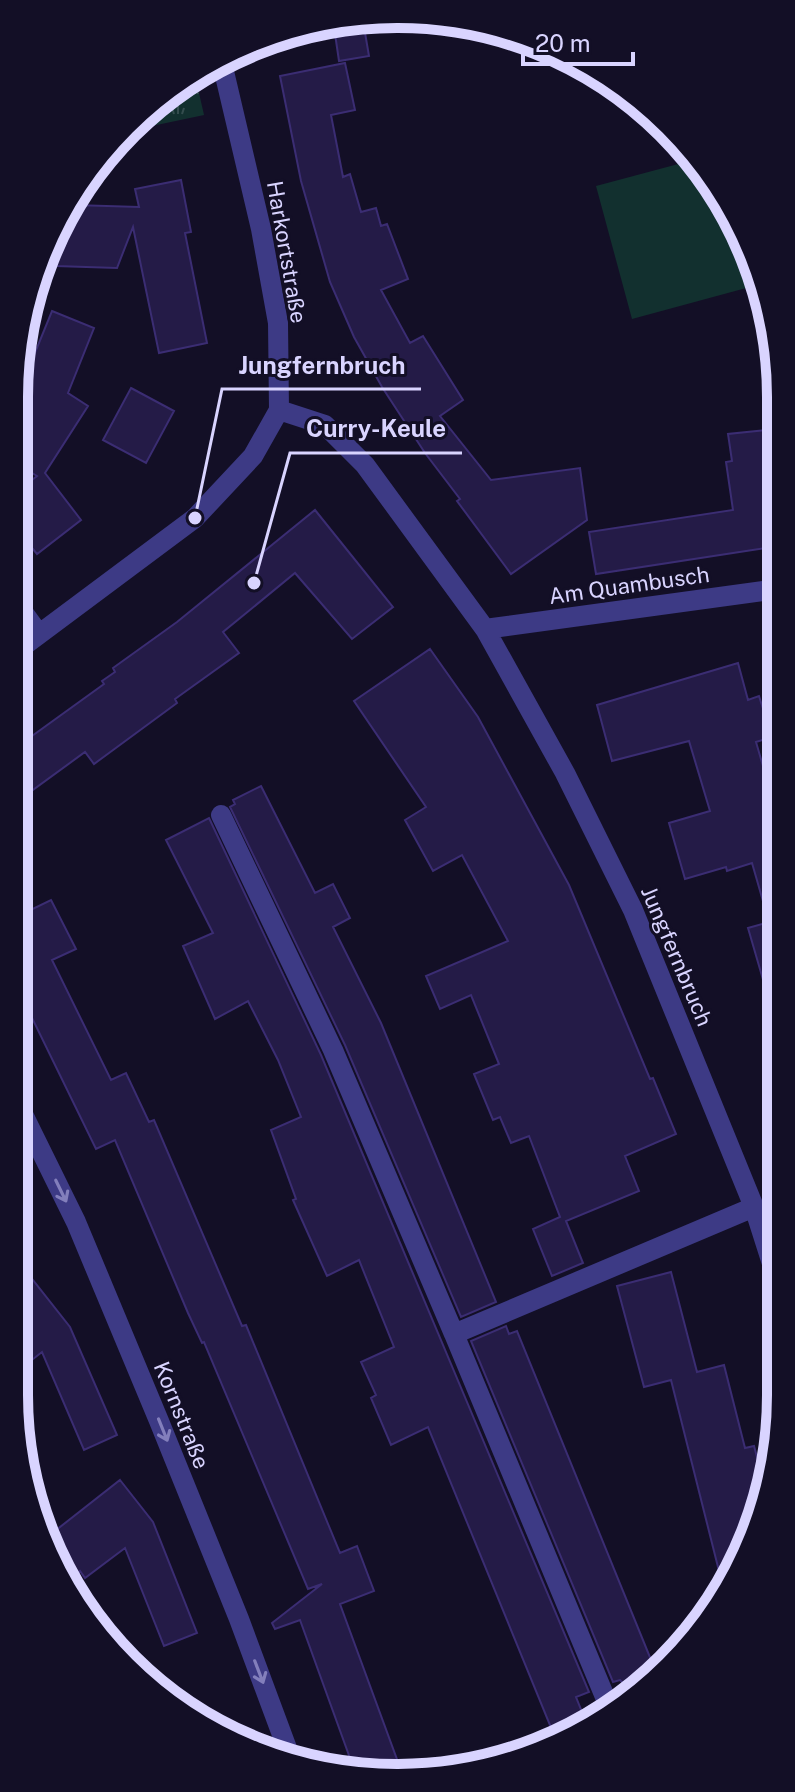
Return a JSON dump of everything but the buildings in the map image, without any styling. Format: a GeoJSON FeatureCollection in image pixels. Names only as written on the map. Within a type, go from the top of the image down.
{"type":"FeatureCollection","features":[{"type":"Feature","properties":{"kind":"street","name":"Harkortstraße"},"geometry":{"type":"LineString","coordinates":[[224,72],[261,229],[278,323],[279,410]]}},
{"type":"Feature","properties":{"kind":"street","name":"Jungfernbruch"},"geometry":{"type":"LineString","coordinates":[[279,410],[325,425],[365,465],[485,629],[565,773],[633,910],[754,1207],[767,1248]]}},
{"type":"Feature","properties":{"kind":"street"},"geometry":{"type":"LineString","coordinates":[[28,642],[195,518],[253,456],[279,410]]}},
{"type":"Feature","properties":{"kind":"street","name":"Am Quambusch"},"geometry":{"type":"LineString","coordinates":[[485,629],[767,591]]}},
{"type":"Feature","properties":{"kind":"street"},"geometry":{"type":"LineString","coordinates":[[28,619],[39,634]]}},
{"type":"Feature","properties":{"kind":"street"},"geometry":{"type":"LineString","coordinates":[[221,815],[333,1050],[606,1700]]}},
{"type":"Feature","properties":{"kind":"street","name":"Kornstraße"},"geometry":{"type":"LineString","coordinates":[[28,1124],[76,1222],[153,1406],[286,1746]]}},
{"type":"Feature","properties":{"kind":"street"},"geometry":{"type":"LineString","coordinates":[[454,1334],[754,1207]]}},
{"type":"Feature","properties":{"kind":"green space"},"geometry":{"type":"Polygon","coordinates":[[[198,87],[204,115],[146,127],[198,87]]]}},
{"type":"Feature","properties":{"kind":"green space"},"geometry":{"type":"Polygon","coordinates":[[[682,163],[705,192],[729,234],[749,287],[632,319],[596,186],[682,163]]]}},
{"type":"Feature","properties":{"kind":"place","name":"Jungfernbruch"},"geometry":{"type":"Point","coordinates":[195,518]}},
{"type":"Feature","properties":{"kind":"place","name":"Curry-Keule"},"geometry":{"type":"Point","coordinates":[254,583]}}]}
